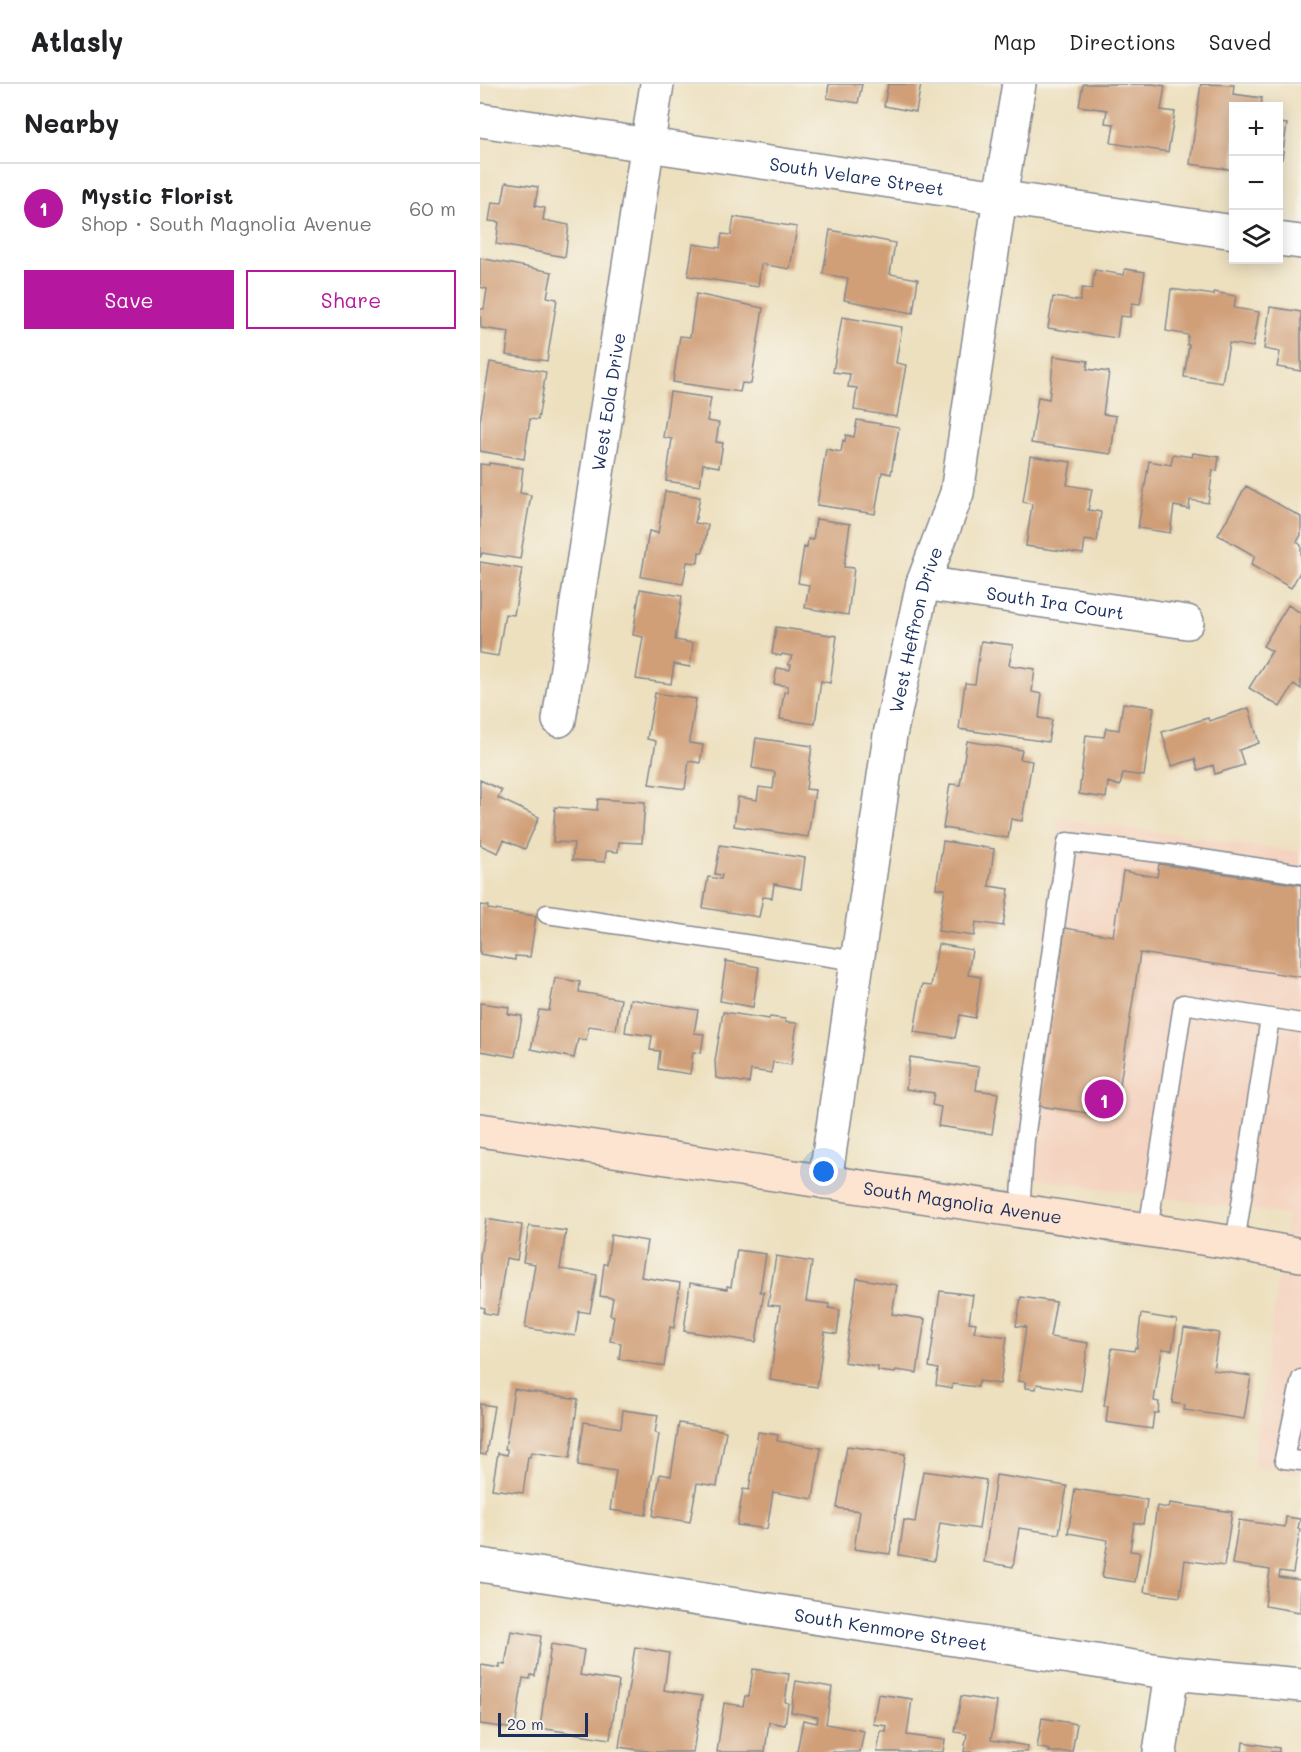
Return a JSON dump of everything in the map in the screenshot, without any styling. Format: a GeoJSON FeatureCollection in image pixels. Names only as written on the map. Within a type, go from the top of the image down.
{"type":"FeatureCollection","features":[{"type":"Feature","properties":{"kind":"main road","name":"South Magnolia Avenue"},"geometry":{"type":"LineString","coordinates":[[480,1130],[1235,1243],[1301,1255]]}},
{"type":"Feature","properties":{"kind":"street","name":"West Eola Drive"},"geometry":{"type":"LineString","coordinates":[[559,720],[657,84]]}},
{"type":"Feature","properties":{"kind":"street","name":"West Heffron Drive"},"geometry":{"type":"LineString","coordinates":[[825,1182],[890,735],[923,583],[957,493],[1000,197],[1019,84]]}},
{"type":"Feature","properties":{"kind":"street","name":"South Velare Street"},"geometry":{"type":"LineString","coordinates":[[480,120],[1229,231]]}},
{"type":"Feature","properties":{"kind":"street"},"geometry":{"type":"LineString","coordinates":[[1283,240],[1301,242]]}},
{"type":"Feature","properties":{"kind":"street","name":"South Ira Court"},"geometry":{"type":"LineString","coordinates":[[923,583],[1187,622]]}},
{"type":"Feature","properties":{"kind":"street","name":"South Kenmore Street"},"geometry":{"type":"LineString","coordinates":[[480,1565],[1172,1673],[1301,1685]]}},
{"type":"Feature","properties":{"kind":"street"},"geometry":{"type":"LineString","coordinates":[[1160,1752],[1172,1673]]}},
{"type":"Feature","properties":{"kind":"lane"},"geometry":{"type":"LineString","coordinates":[[1020,1211],[1025,1139],[1067,842],[1169,854],[1301,874]]}},
{"type":"Feature","properties":{"kind":"lane"},"geometry":{"type":"LineString","coordinates":[[547,914],[857,961]]}},
{"type":"Feature","properties":{"kind":"lane"},"geometry":{"type":"LineString","coordinates":[[1148,1230],[1183,1004],[1301,1023]]}},
{"type":"Feature","properties":{"kind":"lane"},"geometry":{"type":"LineString","coordinates":[[1235,1243],[1270,1018]]}},
{"type":"Feature","properties":{"kind":"lane"},"geometry":{"type":"LineString","coordinates":[[1301,1379],[1284,1459],[1301,1461]]}},
{"type":"Feature","properties":{"kind":"shaded area"},"geometry":{"type":"Polygon","coordinates":[[[1059,819],[1301,852],[1301,1474],[1252,1466],[1287,1215],[1008,1175],[1059,819]]]}},
{"type":"Feature","properties":{"kind":"building"},"geometry":{"type":"Polygon","coordinates":[[[829,84],[862,84],[858,103],[827,98],[829,84]]]}},
{"type":"Feature","properties":{"kind":"building"},"geometry":{"type":"Polygon","coordinates":[[[888,84],[921,84],[916,112],[884,106],[888,84]]]}},
{"type":"Feature","properties":{"kind":"building"},"geometry":{"type":"Polygon","coordinates":[[[1083,84],[1165,86],[1161,110],[1175,112],[1168,152],[1111,143],[1114,124],[1105,123],[1107,110],[1079,106],[1083,84]]]}},
{"type":"Feature","properties":{"kind":"building"},"geometry":{"type":"Polygon","coordinates":[[[1201,84],[1234,85],[1233,94],[1262,98],[1262,102],[1229,102],[1229,169],[1190,164],[1201,84]]]}},
{"type":"Feature","properties":{"kind":"building"},"geometry":{"type":"Polygon","coordinates":[[[1283,124],[1287,124],[1283,152],[1283,124]]]}},
{"type":"Feature","properties":{"kind":"building"},"geometry":{"type":"Polygon","coordinates":[[[506,182],[538,187],[535,206],[545,208],[543,220],[569,225],[565,257],[496,244],[499,222],[489,221],[492,202],[502,203],[506,182]]]}},
{"type":"Feature","properties":{"kind":"building"},"geometry":{"type":"Polygon","coordinates":[[[734,217],[797,227],[790,269],[761,264],[758,287],[688,276],[693,244],[720,248],[722,234],[731,235],[734,217]]]}},
{"type":"Feature","properties":{"kind":"building"},"geometry":{"type":"Polygon","coordinates":[[[830,230],[895,243],[890,274],[918,279],[913,313],[844,300],[848,278],[823,274],[830,230]]]}},
{"type":"Feature","properties":{"kind":"building"},"geometry":{"type":"Polygon","coordinates":[[[480,258],[552,272],[547,297],[557,299],[547,361],[506,355],[509,332],[481,328],[480,309],[484,309],[487,289],[480,287],[480,258]]]}},
{"type":"Feature","properties":{"kind":"building"},"geometry":{"type":"Polygon","coordinates":[[[1125,269],[1145,272],[1140,304],[1132,303],[1130,317],[1120,316],[1117,338],[1048,328],[1053,297],[1080,301],[1082,288],[1092,289],[1095,270],[1124,275],[1125,269]]]}},
{"type":"Feature","properties":{"kind":"building"},"geometry":{"type":"Polygon","coordinates":[[[1171,289],[1236,296],[1234,308],[1259,312],[1253,347],[1229,343],[1222,383],[1184,377],[1189,345],[1187,345],[1188,335],[1166,331],[1171,289]]]}},
{"type":"Feature","properties":{"kind":"building"},"geometry":{"type":"Polygon","coordinates":[[[696,294],[763,308],[751,384],[742,383],[740,392],[673,382],[680,336],[690,337],[696,294]]]}},
{"type":"Feature","properties":{"kind":"building"},"geometry":{"type":"Polygon","coordinates":[[[1270,307],[1301,312],[1301,371],[1277,367],[1280,352],[1264,349],[1270,307]]]}},
{"type":"Feature","properties":{"kind":"building"},"geometry":{"type":"Polygon","coordinates":[[[842,317],[902,327],[896,363],[906,365],[897,417],[854,410],[857,388],[848,387],[850,374],[833,372],[842,317]]]}},
{"type":"Feature","properties":{"kind":"building"},"geometry":{"type":"Polygon","coordinates":[[[1054,356],[1088,361],[1087,369],[1109,372],[1103,414],[1116,416],[1111,454],[1031,443],[1038,397],[1049,399],[1054,356]]]}},
{"type":"Feature","properties":{"kind":"building"},"geometry":{"type":"Polygon","coordinates":[[[490,362],[546,372],[538,420],[530,419],[524,459],[480,451],[480,421],[490,362]]]}},
{"type":"Feature","properties":{"kind":"building"},"geometry":{"type":"Polygon","coordinates":[[[670,392],[711,398],[707,421],[719,423],[716,442],[723,443],[719,467],[703,464],[700,486],[666,481],[672,439],[663,437],[670,392]]]}},
{"type":"Feature","properties":{"kind":"building"},"geometry":{"type":"Polygon","coordinates":[[[857,420],[899,427],[891,474],[882,472],[875,514],[817,505],[826,449],[841,452],[846,435],[854,437],[857,420]]]}},
{"type":"Feature","properties":{"kind":"building"},"geometry":{"type":"Polygon","coordinates":[[[1193,453],[1219,457],[1217,471],[1213,470],[1208,503],[1190,500],[1189,509],[1174,506],[1170,533],[1138,528],[1149,461],[1171,465],[1173,454],[1192,457],[1193,453]]]}},
{"type":"Feature","properties":{"kind":"building"},"geometry":{"type":"Polygon","coordinates":[[[1030,456],[1071,462],[1067,485],[1092,489],[1088,510],[1101,512],[1097,542],[1085,540],[1083,554],[1026,546],[1032,504],[1023,502],[1030,456]]]}},
{"type":"Feature","properties":{"kind":"building"},"geometry":{"type":"Polygon","coordinates":[[[489,463],[523,468],[520,493],[531,495],[520,559],[482,553],[480,558],[480,464],[489,465],[489,463]]]}},
{"type":"Feature","properties":{"kind":"building"},"geometry":{"type":"Polygon","coordinates":[[[1246,486],[1301,517],[1301,535],[1297,542],[1301,545],[1301,570],[1291,588],[1251,565],[1255,556],[1218,535],[1246,486]]]}},
{"type":"Feature","properties":{"kind":"building"},"geometry":{"type":"Polygon","coordinates":[[[665,491],[700,497],[695,523],[708,525],[703,552],[699,552],[698,563],[687,562],[683,584],[641,577],[649,531],[658,533],[665,491]]]}},
{"type":"Feature","properties":{"kind":"building"},"geometry":{"type":"Polygon","coordinates":[[[816,519],[850,524],[844,567],[854,568],[848,615],[805,608],[809,585],[798,583],[804,547],[807,548],[808,539],[813,540],[816,519]]]}},
{"type":"Feature","properties":{"kind":"building"},"geometry":{"type":"Polygon","coordinates":[[[480,562],[522,569],[514,615],[505,614],[498,656],[480,653],[480,562]]]}},
{"type":"Feature","properties":{"kind":"building"},"geometry":{"type":"Polygon","coordinates":[[[640,589],[682,596],[675,640],[693,643],[690,667],[674,664],[671,684],[636,679],[643,637],[633,635],[640,589]]]}},
{"type":"Feature","properties":{"kind":"building"},"geometry":{"type":"Polygon","coordinates":[[[1288,605],[1301,613],[1301,689],[1294,684],[1280,707],[1249,688],[1272,651],[1263,646],[1288,605]]]}},
{"type":"Feature","properties":{"kind":"building"},"geometry":{"type":"Polygon","coordinates":[[[776,627],[837,636],[830,683],[821,681],[815,724],[780,719],[784,692],[787,692],[788,686],[774,684],[777,668],[790,670],[791,665],[788,665],[792,656],[772,654],[776,627]]]}},
{"type":"Feature","properties":{"kind":"building"},"geometry":{"type":"Polygon","coordinates":[[[981,641],[1013,645],[1009,665],[1035,669],[1032,692],[1042,694],[1039,718],[1052,720],[1048,742],[959,729],[965,683],[975,684],[981,641]]]}},
{"type":"Feature","properties":{"kind":"building"},"geometry":{"type":"Polygon","coordinates":[[[655,693],[696,699],[689,743],[703,745],[700,763],[689,761],[685,789],[649,784],[656,741],[647,739],[655,693]]]}},
{"type":"Feature","properties":{"kind":"building"},"geometry":{"type":"Polygon","coordinates":[[[1123,703],[1154,707],[1144,776],[1123,773],[1120,786],[1108,782],[1106,798],[1079,794],[1086,735],[1104,737],[1106,728],[1119,730],[1123,703]]]}},
{"type":"Feature","properties":{"kind":"building"},"geometry":{"type":"Polygon","coordinates":[[[1249,708],[1259,743],[1239,750],[1244,765],[1215,774],[1213,765],[1198,770],[1195,759],[1172,766],[1162,732],[1208,718],[1209,721],[1249,708]]]}},
{"type":"Feature","properties":{"kind":"building"},"geometry":{"type":"Polygon","coordinates":[[[756,738],[812,746],[806,789],[815,790],[808,837],[734,826],[738,797],[757,800],[759,787],[773,789],[775,772],[752,768],[756,738]]]}},
{"type":"Feature","properties":{"kind":"building"},"geometry":{"type":"Polygon","coordinates":[[[967,741],[1022,750],[1020,759],[1032,761],[1022,821],[1011,819],[1008,838],[943,828],[950,784],[960,785],[967,741]]]}},
{"type":"Feature","properties":{"kind":"building"},"geometry":{"type":"Polygon","coordinates":[[[480,780],[502,790],[498,798],[539,817],[525,849],[504,840],[498,853],[480,845],[480,780]]]}},
{"type":"Feature","properties":{"kind":"building"},"geometry":{"type":"Polygon","coordinates":[[[598,799],[645,802],[642,843],[619,842],[618,852],[606,851],[605,862],[572,860],[574,843],[553,842],[555,807],[597,810],[598,799]]]}},
{"type":"Feature","properties":{"kind":"building"},"geometry":{"type":"Polygon","coordinates":[[[943,841],[994,849],[989,886],[1009,889],[1003,926],[976,922],[974,936],[938,931],[945,889],[936,888],[943,841]]]}},
{"type":"Feature","properties":{"kind":"building"},"geometry":{"type":"Polygon","coordinates":[[[720,845],[805,858],[801,889],[774,884],[772,898],[763,897],[759,917],[703,908],[708,877],[721,879],[722,875],[715,874],[720,845]]]}},
{"type":"Feature","properties":{"kind":"building"},"geometry":{"type":"Polygon","coordinates":[[[1159,864],[1301,885],[1301,977],[1140,953],[1115,1117],[1039,1106],[1065,928],[1113,936],[1123,871],[1157,877],[1159,864]]]}},
{"type":"Feature","properties":{"kind":"building"},"geometry":{"type":"Polygon","coordinates":[[[480,905],[489,906],[488,909],[536,916],[530,957],[515,956],[515,960],[480,954],[480,905]]]}},
{"type":"Feature","properties":{"kind":"building"},"geometry":{"type":"Polygon","coordinates":[[[938,944],[972,950],[968,975],[981,977],[975,1018],[960,1015],[955,1038],[914,1032],[922,985],[931,986],[938,944]]]}},
{"type":"Feature","properties":{"kind":"building"},"geometry":{"type":"Polygon","coordinates":[[[726,961],[759,967],[753,1007],[720,1001],[726,961]]]}},
{"type":"Feature","properties":{"kind":"building"},"geometry":{"type":"Polygon","coordinates":[[[555,978],[580,982],[579,992],[621,999],[616,1030],[589,1026],[586,1040],[578,1039],[574,1058],[531,1049],[539,1010],[549,1011],[555,978]]]}},
{"type":"Feature","properties":{"kind":"building"},"geometry":{"type":"Polygon","coordinates":[[[630,999],[698,1010],[694,1033],[704,1034],[701,1053],[693,1052],[690,1074],[658,1069],[660,1051],[650,1050],[652,1036],[625,1032],[630,999]]]}},
{"type":"Feature","properties":{"kind":"building"},"geometry":{"type":"Polygon","coordinates":[[[480,1003],[509,1007],[508,1014],[522,1016],[515,1057],[480,1051],[480,1003]]]}},
{"type":"Feature","properties":{"kind":"building"},"geometry":{"type":"Polygon","coordinates":[[[723,1012],[785,1019],[785,1022],[797,1023],[791,1065],[773,1062],[771,1073],[751,1070],[749,1083],[716,1078],[715,1061],[723,1012]]]}},
{"type":"Feature","properties":{"kind":"building"},"geometry":{"type":"Polygon","coordinates":[[[910,1057],[979,1067],[976,1090],[998,1093],[992,1134],[938,1126],[941,1107],[932,1105],[934,1093],[906,1089],[910,1057]]]}},
{"type":"Feature","properties":{"kind":"building"},"geometry":{"type":"Polygon","coordinates":[[[486,1219],[522,1225],[517,1260],[506,1258],[497,1315],[484,1313],[485,1308],[480,1307],[480,1256],[486,1219]]]}},
{"type":"Feature","properties":{"kind":"building"},"geometry":{"type":"Polygon","coordinates":[[[529,1226],[566,1231],[560,1269],[597,1275],[590,1313],[579,1311],[575,1336],[525,1328],[535,1264],[523,1262],[529,1226]]]}},
{"type":"Feature","properties":{"kind":"building"},"geometry":{"type":"Polygon","coordinates":[[[611,1235],[647,1241],[641,1277],[680,1283],[674,1328],[670,1327],[664,1366],[619,1359],[621,1343],[610,1341],[614,1316],[610,1315],[613,1298],[600,1296],[611,1235]]]}},
{"type":"Feature","properties":{"kind":"building"},"geometry":{"type":"Polygon","coordinates":[[[737,1250],[766,1254],[760,1292],[764,1292],[756,1342],[684,1331],[690,1283],[727,1289],[727,1286],[731,1287],[737,1250]]]}},
{"type":"Feature","properties":{"kind":"building"},"geometry":{"type":"Polygon","coordinates":[[[776,1256],[812,1262],[806,1301],[829,1304],[829,1308],[840,1310],[837,1334],[825,1332],[817,1387],[770,1380],[780,1306],[768,1305],[776,1256]]]}},
{"type":"Feature","properties":{"kind":"building"},"geometry":{"type":"Polygon","coordinates":[[[857,1278],[897,1285],[892,1314],[925,1319],[917,1373],[896,1370],[895,1373],[878,1371],[878,1367],[844,1362],[857,1278]]]}},
{"type":"Feature","properties":{"kind":"building"},"geometry":{"type":"Polygon","coordinates":[[[940,1291],[973,1295],[969,1322],[976,1323],[974,1332],[1007,1337],[1000,1384],[979,1381],[978,1387],[953,1384],[952,1388],[936,1385],[938,1369],[929,1367],[940,1291]]]}},
{"type":"Feature","properties":{"kind":"building"},"geometry":{"type":"Polygon","coordinates":[[[1021,1297],[1056,1302],[1050,1337],[1088,1343],[1081,1391],[1037,1384],[1036,1389],[1025,1388],[1025,1382],[1018,1381],[1026,1327],[1016,1326],[1021,1297]]]}},
{"type":"Feature","properties":{"kind":"building"},"geometry":{"type":"Polygon","coordinates":[[[1141,1314],[1177,1320],[1172,1350],[1162,1349],[1154,1401],[1159,1402],[1158,1413],[1154,1413],[1152,1429],[1106,1422],[1108,1406],[1104,1406],[1112,1348],[1134,1351],[1135,1347],[1137,1348],[1141,1314]]]}},
{"type":"Feature","properties":{"kind":"building"},"geometry":{"type":"Polygon","coordinates":[[[1184,1328],[1219,1333],[1213,1370],[1251,1376],[1244,1419],[1184,1410],[1185,1405],[1172,1403],[1184,1328]]]}},
{"type":"Feature","properties":{"kind":"building"},"geometry":{"type":"Polygon","coordinates":[[[514,1389],[578,1399],[570,1458],[531,1452],[528,1457],[523,1493],[492,1489],[498,1453],[507,1455],[507,1449],[505,1449],[514,1389]]]}},
{"type":"Feature","properties":{"kind":"building"},"geometry":{"type":"Polygon","coordinates":[[[480,1404],[494,1406],[486,1455],[480,1454],[480,1404]]]}},
{"type":"Feature","properties":{"kind":"building"},"geometry":{"type":"Polygon","coordinates":[[[623,1410],[658,1415],[655,1433],[659,1434],[646,1515],[610,1510],[616,1471],[578,1465],[584,1422],[621,1428],[623,1410]]]}},
{"type":"Feature","properties":{"kind":"building"},"geometry":{"type":"Polygon","coordinates":[[[679,1423],[726,1431],[717,1486],[697,1483],[690,1522],[653,1516],[660,1474],[671,1476],[679,1423]]]}},
{"type":"Feature","properties":{"kind":"building"},"geometry":{"type":"Polygon","coordinates":[[[758,1432],[778,1435],[777,1441],[821,1448],[813,1499],[773,1492],[767,1529],[737,1525],[743,1489],[749,1490],[758,1432]]]}},
{"type":"Feature","properties":{"kind":"building"},"geometry":{"type":"Polygon","coordinates":[[[847,1446],[905,1454],[890,1554],[854,1549],[860,1511],[837,1508],[847,1446]]]}},
{"type":"Feature","properties":{"kind":"building"},"geometry":{"type":"Polygon","coordinates":[[[923,1471],[986,1480],[979,1529],[940,1523],[934,1561],[899,1555],[904,1520],[915,1522],[923,1471]]]}},
{"type":"Feature","properties":{"kind":"building"},"geometry":{"type":"Polygon","coordinates":[[[996,1475],[1067,1486],[1059,1534],[1019,1528],[1013,1567],[984,1562],[996,1475]]]}},
{"type":"Feature","properties":{"kind":"building"},"geometry":{"type":"Polygon","coordinates":[[[1075,1489],[1147,1500],[1143,1524],[1134,1523],[1130,1551],[1140,1552],[1135,1582],[1102,1577],[1108,1540],[1068,1533],[1075,1489]]]}},
{"type":"Feature","properties":{"kind":"building"},"geometry":{"type":"Polygon","coordinates":[[[1170,1503],[1232,1512],[1224,1566],[1185,1560],[1180,1597],[1144,1592],[1157,1506],[1169,1508],[1170,1503]]]}},
{"type":"Feature","properties":{"kind":"building"},"geometry":{"type":"Polygon","coordinates":[[[1286,1517],[1300,1519],[1298,1529],[1300,1529],[1293,1573],[1280,1571],[1279,1577],[1301,1580],[1300,1612],[1265,1606],[1270,1570],[1232,1564],[1239,1520],[1285,1527],[1286,1517]]]}},
{"type":"Feature","properties":{"kind":"building"},"geometry":{"type":"Polygon","coordinates":[[[511,1631],[541,1636],[535,1676],[531,1675],[530,1679],[523,1678],[515,1729],[480,1724],[481,1665],[500,1668],[500,1664],[505,1665],[511,1631]]]}},
{"type":"Feature","properties":{"kind":"building"},"geometry":{"type":"Polygon","coordinates":[[[551,1644],[584,1650],[580,1675],[619,1681],[610,1739],[540,1728],[551,1644]]]}},
{"type":"Feature","properties":{"kind":"building"},"geometry":{"type":"Polygon","coordinates":[[[635,1647],[669,1653],[664,1690],[702,1696],[693,1752],[653,1752],[619,1747],[635,1647]]]}},
{"type":"Feature","properties":{"kind":"building"},"geometry":{"type":"Polygon","coordinates":[[[753,1669],[789,1674],[785,1725],[769,1722],[765,1752],[717,1752],[724,1703],[743,1706],[745,1696],[749,1696],[753,1669]]]}},
{"type":"Feature","properties":{"kind":"building"},"geometry":{"type":"Polygon","coordinates":[[[796,1681],[832,1687],[826,1724],[864,1731],[860,1752],[797,1752],[803,1720],[817,1723],[818,1717],[791,1712],[796,1681]]]}},
{"type":"Feature","properties":{"kind":"building"},"geometry":{"type":"Polygon","coordinates":[[[878,1694],[912,1699],[907,1735],[945,1740],[943,1752],[877,1752],[881,1731],[886,1732],[887,1726],[873,1724],[878,1694]]]}},
{"type":"Feature","properties":{"kind":"building"},"geometry":{"type":"Polygon","coordinates":[[[961,1696],[997,1702],[991,1740],[1028,1746],[1027,1752],[964,1752],[967,1734],[955,1732],[961,1696]]]}},
{"type":"Feature","properties":{"kind":"building"},"geometry":{"type":"Polygon","coordinates":[[[1042,1718],[1077,1724],[1072,1752],[1049,1752],[1050,1750],[1037,1747],[1042,1718]]]}},
{"type":"Feature","properties":{"kind":"building"},"geometry":{"type":"Polygon","coordinates":[[[1243,1742],[1279,1748],[1279,1752],[1242,1752],[1243,1742]]]}},
{"type":"Feature","properties":{"kind":"place","name":"Mystic Florist"},"geometry":{"type":"Point","coordinates":[1104,1099]}}]}
